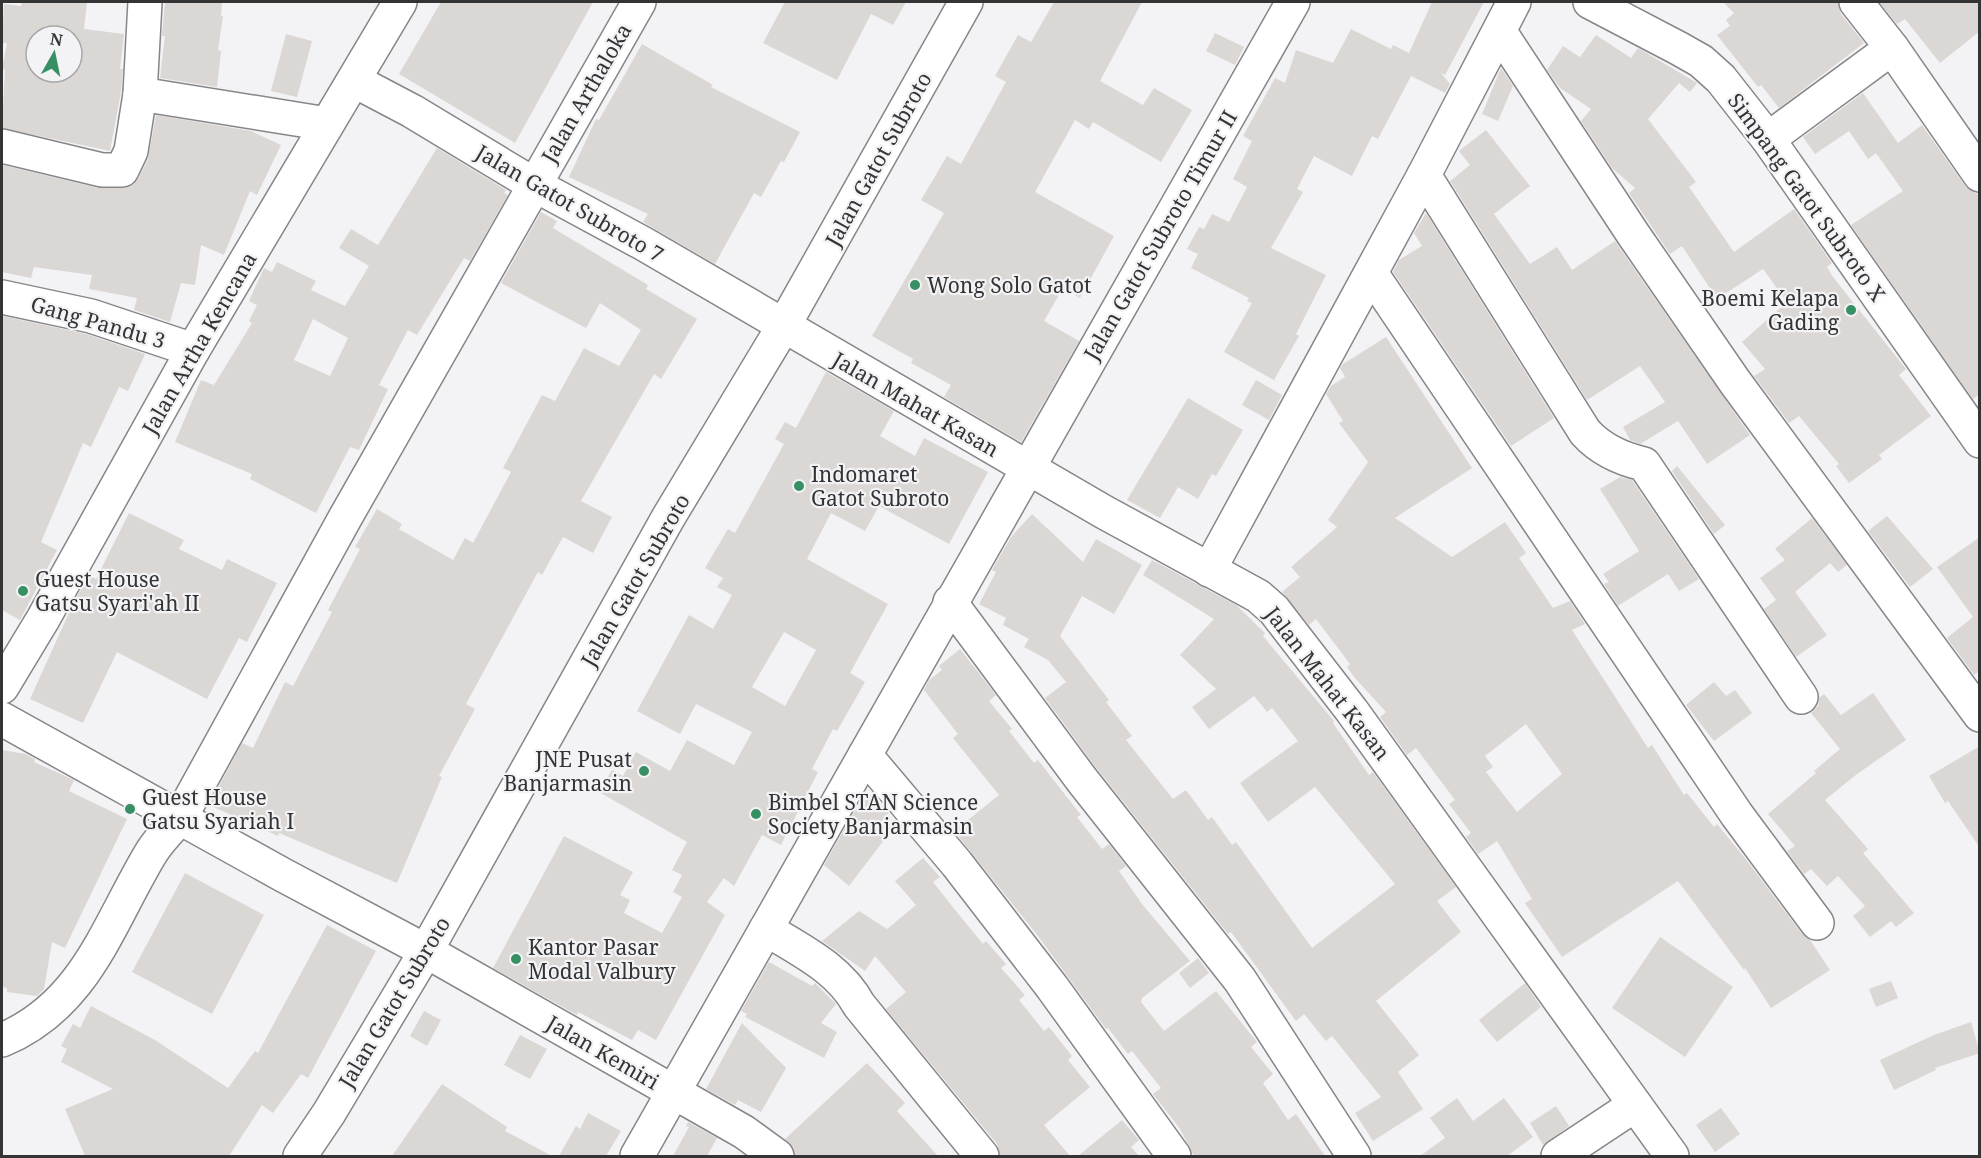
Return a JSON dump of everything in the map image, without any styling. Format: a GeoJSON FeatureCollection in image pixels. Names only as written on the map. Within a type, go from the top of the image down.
{"type":"FeatureCollection","features":[{"type":"Feature","properties":{"kind":"street"},"geometry":{"type":"LineString","coordinates":[[2,146],[102,170],[122,170],[131,151],[140,94],[145,2]]}},
{"type":"Feature","properties":{"kind":"street","name":"Jalan Artha Kencana"},"geometry":{"type":"LineString","coordinates":[[2,687],[43,619],[193,350],[400,2]]}},
{"type":"Feature","properties":{"kind":"street","name":"Jalan Arthaloka"},"geometry":{"type":"LineString","coordinates":[[2,1040],[47,1011],[91,966],[152,851],[180,818],[345,518],[476,291],[533,184],[639,2]]}},
{"type":"Feature","properties":{"kind":"street","name":"Jalan Gatot Subroto"},"geometry":{"type":"LineString","coordinates":[[300,1156],[329,1113],[426,951],[668,518],[783,327],[966,2]]}},
{"type":"Feature","properties":{"kind":"street","name":"Jalan Gatot Subroto Timur II"},"geometry":{"type":"LineString","coordinates":[[637,1156],[1293,2]]}},
{"type":"Feature","properties":{"kind":"street"},"geometry":{"type":"LineString","coordinates":[[1209,570],[1424,175],[1514,2]]}},
{"type":"Feature","properties":{"kind":"street","name":"Simpang Gatot Subroto X"},"geometry":{"type":"LineString","coordinates":[[1590,2],[1701,61],[1721,79],[1768,139],[1980,441]]}},
{"type":"Feature","properties":{"kind":"street"},"geometry":{"type":"LineString","coordinates":[[1856,2],[1892,48],[1980,175]]}},
{"type":"Feature","properties":{"kind":"street"},"geometry":{"type":"LineString","coordinates":[[1500,32],[1633,234],[1735,382],[1980,715]]}},
{"type":"Feature","properties":{"kind":"street"},"geometry":{"type":"LineString","coordinates":[[1768,139],[1892,48]]}},
{"type":"Feature","properties":{"kind":"street","name":"Jalan Gatot Subroto 7"},"geometry":{"type":"LineString","coordinates":[[355,81],[412,111],[533,184],[644,244],[783,327]]}},
{"type":"Feature","properties":{"kind":"street"},"geometry":{"type":"LineString","coordinates":[[140,94],[327,124]]}},
{"type":"Feature","properties":{"kind":"street"},"geometry":{"type":"LineString","coordinates":[[1424,175],[1585,432],[1596,444],[1626,460],[1644,465],[1801,697]]}},
{"type":"Feature","properties":{"kind":"street"},"geometry":{"type":"LineString","coordinates":[[1371,273],[1737,815],[1817,923]]}},
{"type":"Feature","properties":{"kind":"street","name":"Gang Pandu 3"},"geometry":{"type":"LineString","coordinates":[[2,297],[91,316],[193,350]]}},
{"type":"Feature","properties":{"kind":"street","name":"Jalan Mahat Kasan"},"geometry":{"type":"LineString","coordinates":[[783,327],[1027,468],[1258,596],[1274,610],[1359,720],[1672,1156]]}},
{"type":"Feature","properties":{"kind":"street"},"geometry":{"type":"LineString","coordinates":[[950,603],[1082,780],[1240,980],[1354,1156]]}},
{"type":"Feature","properties":{"kind":"street","name":"Jalan Kemiri"},"geometry":{"type":"LineString","coordinates":[[2,719],[426,951],[744,1132],[777,1156]]}},
{"type":"Feature","properties":{"kind":"street"},"geometry":{"type":"LineString","coordinates":[[866,755],[965,873],[1052,987],[1174,1156]]}},
{"type":"Feature","properties":{"kind":"street"},"geometry":{"type":"LineString","coordinates":[[766,929],[819,961],[851,991],[859,1005],[982,1156]]}},
{"type":"Feature","properties":{"kind":"street"},"geometry":{"type":"LineString","coordinates":[[1558,1156],[1635,1105]]}},
{"type":"Feature","properties":{"kind":"building"},"geometry":{"type":"Polygon","coordinates":[[[22,2],[87,2],[84,29],[124,34],[120,69],[123,69],[121,92],[110,151],[2,128],[5,70],[2,69],[7,43],[2,43],[4,4],[21,6],[22,2]]]}},
{"type":"Feature","properties":{"kind":"building"},"geometry":{"type":"Polygon","coordinates":[[[165,2],[222,2],[221,16],[223,16],[218,50],[221,51],[217,87],[160,78],[165,36],[162,36],[165,2]]]}},
{"type":"Feature","properties":{"kind":"building"},"geometry":{"type":"Polygon","coordinates":[[[441,2],[593,2],[515,143],[399,74],[441,2]]]}},
{"type":"Feature","properties":{"kind":"building"},"geometry":{"type":"Polygon","coordinates":[[[785,2],[906,2],[893,25],[871,14],[837,80],[763,43],[785,2]]]}},
{"type":"Feature","properties":{"kind":"building"},"geometry":{"type":"Polygon","coordinates":[[[1054,2],[1142,2],[1100,81],[1143,105],[1154,88],[1192,110],[1161,162],[1093,122],[1089,129],[1075,120],[1035,192],[1114,236],[1080,298],[1063,288],[1044,321],[1079,341],[1021,442],[944,397],[951,385],[911,363],[913,359],[872,336],[944,213],[921,200],[947,156],[961,164],[1006,82],[995,76],[1018,35],[1031,42],[1054,2]]]}},
{"type":"Feature","properties":{"kind":"building"},"geometry":{"type":"Polygon","coordinates":[[[1432,2],[1484,2],[1445,75],[1441,73],[1450,84],[1445,93],[1411,76],[1378,139],[1372,136],[1352,176],[1314,156],[1297,189],[1303,192],[1271,248],[1326,275],[1296,334],[1299,336],[1274,380],[1224,352],[1252,303],[1247,301],[1249,298],[1191,268],[1198,254],[1187,249],[1199,227],[1204,229],[1212,214],[1229,222],[1247,187],[1233,179],[1252,141],[1243,136],[1275,78],[1285,83],[1296,50],[1333,63],[1351,29],[1391,49],[1393,45],[1409,53],[1432,2]]]}},
{"type":"Feature","properties":{"kind":"building"},"geometry":{"type":"Polygon","coordinates":[[[1723,2],[1838,2],[1841,14],[1864,43],[1779,108],[1761,85],[1758,87],[1717,35],[1730,26],[1726,20],[1734,13],[1723,2]]]}},
{"type":"Feature","properties":{"kind":"building"},"geometry":{"type":"Polygon","coordinates":[[[1879,2],[1980,2],[1980,31],[1940,63],[1905,19],[1897,24],[1879,2]]]}},
{"type":"Feature","properties":{"kind":"building"},"geometry":{"type":"Polygon","coordinates":[[[1215,33],[1244,47],[1235,65],[1206,51],[1215,33]]]}},
{"type":"Feature","properties":{"kind":"building"},"geometry":{"type":"Polygon","coordinates":[[[286,34],[312,41],[297,97],[271,91],[286,34]]]}},
{"type":"Feature","properties":{"kind":"building"},"geometry":{"type":"Polygon","coordinates":[[[1596,35],[1631,58],[1638,48],[1697,83],[1690,92],[1679,83],[1648,119],[1696,182],[1689,187],[1734,252],[1794,209],[1832,263],[1827,267],[1833,277],[1906,369],[1899,375],[1931,416],[1879,455],[1882,459],[1849,483],[1836,466],[1839,464],[1799,416],[1789,423],[1754,376],[1765,369],[1742,342],[1787,302],[1763,269],[1717,299],[1682,246],[1670,254],[1629,193],[1635,188],[1612,168],[1581,121],[1591,109],[1560,88],[1547,70],[1563,46],[1580,57],[1596,35]]]}},
{"type":"Feature","properties":{"kind":"building"},"geometry":{"type":"Polygon","coordinates":[[[642,44],[713,85],[711,87],[800,132],[761,197],[754,193],[715,264],[643,222],[648,214],[569,177],[596,119],[599,120],[642,44]]]}},
{"type":"Feature","properties":{"kind":"building"},"geometry":{"type":"Polygon","coordinates":[[[1501,68],[1513,86],[1498,121],[1482,114],[1501,68]]]}},
{"type":"Feature","properties":{"kind":"building"},"geometry":{"type":"Polygon","coordinates":[[[1863,93],[1898,143],[1922,125],[1965,186],[1980,196],[1980,394],[1973,399],[1851,225],[1903,191],[1876,153],[1868,159],[1849,131],[1815,154],[1803,137],[1863,93]]]}},
{"type":"Feature","properties":{"kind":"building"},"geometry":{"type":"Polygon","coordinates":[[[156,115],[251,131],[281,145],[257,195],[250,191],[224,255],[201,245],[195,285],[181,283],[170,322],[134,310],[137,298],[89,289],[92,275],[34,267],[31,278],[2,272],[2,165],[98,188],[131,186],[139,178],[148,159],[156,115]]]}},
{"type":"Feature","properties":{"kind":"building"},"geometry":{"type":"Polygon","coordinates":[[[1486,130],[1530,186],[1494,214],[1530,264],[1557,247],[1572,270],[1615,241],[1750,435],[1707,464],[1678,421],[1640,444],[1630,440],[1623,427],[1665,402],[1640,366],[1587,400],[1450,181],[1470,165],[1459,151],[1486,130]]]}},
{"type":"Feature","properties":{"kind":"building"},"geometry":{"type":"Polygon","coordinates":[[[437,148],[506,190],[504,193],[508,195],[470,261],[464,258],[417,335],[408,330],[379,385],[388,389],[359,450],[350,447],[316,513],[250,479],[252,474],[175,442],[201,380],[214,385],[252,323],[249,321],[257,305],[249,301],[264,268],[272,272],[277,262],[316,281],[311,290],[345,306],[369,266],[339,248],[351,229],[378,245],[437,148]],[[313,319],[294,360],[330,376],[348,338],[313,319]]]}},
{"type":"Feature","properties":{"kind":"building"},"geometry":{"type":"Polygon","coordinates":[[[541,212],[557,221],[553,228],[648,285],[646,289],[697,319],[661,379],[654,374],[581,501],[612,517],[593,553],[563,537],[542,575],[538,572],[466,704],[475,709],[439,776],[442,777],[397,883],[279,833],[278,836],[209,805],[242,743],[253,748],[285,682],[293,686],[332,612],[328,610],[360,549],[355,547],[377,509],[402,524],[399,529],[453,560],[465,538],[473,543],[511,472],[503,468],[542,395],[555,401],[584,348],[619,366],[641,330],[600,303],[586,328],[501,283],[541,212]]]}},
{"type":"Feature","properties":{"kind":"building"},"geometry":{"type":"Polygon","coordinates":[[[1426,213],[1554,418],[1511,446],[1393,272],[1399,260],[1422,246],[1414,233],[1426,213]]]}},
{"type":"Feature","properties":{"kind":"building"},"geometry":{"type":"Polygon","coordinates":[[[2,316],[86,334],[145,354],[128,391],[119,387],[91,447],[83,443],[41,542],[57,550],[20,620],[2,610],[2,316]]]}},
{"type":"Feature","properties":{"kind":"building"},"geometry":{"type":"Polygon","coordinates":[[[1386,337],[1472,468],[1395,518],[1452,557],[1505,522],[1526,553],[1519,558],[1553,608],[1570,601],[1585,624],[1572,630],[1648,748],[1652,745],[1684,795],[1687,793],[1714,827],[1717,824],[1802,934],[1810,940],[1830,970],[1771,1008],[1745,968],[1744,970],[1678,881],[1562,957],[1525,903],[1532,899],[1497,841],[1478,854],[1466,837],[1471,833],[1449,804],[1455,800],[1416,748],[1407,755],[1380,717],[1386,712],[1354,677],[1347,667],[1350,664],[1316,619],[1309,625],[1282,592],[1300,577],[1291,567],[1337,527],[1328,520],[1368,462],[1339,423],[1343,421],[1326,394],[1331,386],[1345,377],[1340,368],[1386,337]],[[1526,724],[1485,756],[1493,767],[1486,772],[1517,812],[1562,774],[1526,724]]]}},
{"type":"Feature","properties":{"kind":"building"},"geometry":{"type":"Polygon","coordinates":[[[826,372],[894,411],[880,436],[915,456],[924,438],[988,472],[949,544],[879,506],[865,531],[831,513],[807,559],[888,604],[850,673],[865,682],[837,731],[833,729],[812,769],[818,772],[781,845],[762,835],[734,886],[724,878],[707,902],[725,915],[656,1040],[638,1030],[632,1040],[578,1012],[577,1015],[493,968],[564,836],[633,872],[620,895],[630,900],[624,913],[662,933],[682,897],[673,892],[682,875],[672,870],[687,842],[599,792],[612,770],[623,776],[636,752],[670,771],[687,740],[734,765],[752,732],[696,704],[680,734],[637,711],[689,615],[713,629],[732,595],[717,587],[723,578],[705,568],[728,529],[735,533],[784,444],[775,439],[785,422],[796,428],[826,372]],[[784,632],[752,687],[785,706],[816,650],[784,632]]]}},
{"type":"Feature","properties":{"kind":"building"},"geometry":{"type":"Polygon","coordinates":[[[1256,380],[1282,395],[1269,420],[1242,405],[1256,380]]]}},
{"type":"Feature","properties":{"kind":"building"},"geometry":{"type":"Polygon","coordinates":[[[1188,398],[1243,430],[1216,476],[1212,474],[1198,499],[1178,487],[1160,518],[1127,500],[1188,398]]]}},
{"type":"Feature","properties":{"kind":"building"},"geometry":{"type":"Polygon","coordinates":[[[1677,466],[1725,525],[1714,534],[1672,471],[1677,466]]]}},
{"type":"Feature","properties":{"kind":"building"},"geometry":{"type":"Polygon","coordinates":[[[1620,477],[1632,480],[1699,579],[1679,591],[1668,574],[1618,606],[1604,584],[1609,582],[1603,574],[1639,551],[1600,489],[1620,477]]]}},
{"type":"Feature","properties":{"kind":"building"},"geometry":{"type":"Polygon","coordinates":[[[129,513],[184,540],[179,549],[222,570],[227,559],[277,583],[247,642],[239,638],[207,699],[117,652],[83,723],[30,699],[73,604],[89,575],[96,579],[129,513]]]}},
{"type":"Feature","properties":{"kind":"building"},"geometry":{"type":"Polygon","coordinates":[[[1032,514],[1083,562],[1096,539],[1142,565],[1114,614],[1082,596],[1060,636],[1109,700],[1106,702],[1132,736],[1126,740],[1173,799],[1186,790],[1208,820],[1212,817],[1232,845],[1236,842],[1312,948],[1395,884],[1315,787],[1268,822],[1240,783],[1298,741],[1272,708],[1267,712],[1254,696],[1209,729],[1192,707],[1216,689],[1180,655],[1214,619],[1143,575],[1152,560],[1236,605],[1265,633],[1263,636],[1334,721],[1333,723],[1369,775],[1373,772],[1456,887],[1437,901],[1461,932],[1376,1001],[1419,1055],[1398,1072],[1423,1109],[1373,1141],[1355,1113],[1381,1097],[1332,1036],[1326,1041],[1304,1014],[1296,1021],[1231,932],[1228,934],[1094,765],[1045,698],[1066,682],[1048,660],[1024,647],[1029,639],[1003,625],[1006,618],[979,604],[996,572],[992,570],[1011,537],[1032,514]]]}},
{"type":"Feature","properties":{"kind":"building"},"geometry":{"type":"Polygon","coordinates":[[[1887,516],[1933,569],[1910,587],[1868,531],[1887,516]]]}},
{"type":"Feature","properties":{"kind":"building"},"geometry":{"type":"Polygon","coordinates":[[[1812,518],[1847,565],[1838,572],[1830,563],[1795,592],[1827,635],[1796,657],[1764,609],[1776,600],[1760,578],[1785,560],[1775,549],[1812,518]]]}},
{"type":"Feature","properties":{"kind":"building"},"geometry":{"type":"Polygon","coordinates":[[[1980,537],[1980,671],[1974,675],[1947,638],[1973,617],[1937,567],[1980,537]]]}},
{"type":"Feature","properties":{"kind":"building"},"geometry":{"type":"Polygon","coordinates":[[[960,649],[996,695],[989,701],[1012,729],[1009,731],[1034,763],[1038,760],[1081,815],[1077,817],[1102,849],[1109,844],[1126,866],[1119,871],[1142,904],[1190,961],[1142,998],[1141,1002],[1164,1031],[1216,991],[1257,1042],[1251,1047],[1273,1074],[1263,1083],[1288,1120],[1296,1114],[1325,1156],[1194,1156],[1180,1129],[1153,1094],[1161,1088],[1132,1051],[1128,1054],[1108,1028],[1106,1029],[1038,936],[954,831],[999,795],[953,738],[958,734],[924,690],[929,680],[942,670],[939,666],[960,649]]]}},
{"type":"Feature","properties":{"kind":"building"},"geometry":{"type":"Polygon","coordinates":[[[1714,682],[1726,696],[1735,690],[1752,713],[1714,741],[1686,705],[1714,682]]]}},
{"type":"Feature","properties":{"kind":"building"},"geometry":{"type":"Polygon","coordinates":[[[1873,693],[1906,740],[1857,774],[1825,800],[1868,849],[1863,853],[1914,913],[1896,927],[1891,921],[1870,937],[1853,916],[1865,906],[1838,876],[1827,886],[1811,869],[1804,874],[1787,851],[1795,846],[1768,814],[1840,749],[1811,713],[1818,706],[1819,698],[1824,694],[1841,715],[1873,693]]]}},
{"type":"Feature","properties":{"kind":"building"},"geometry":{"type":"Polygon","coordinates":[[[1980,746],[1980,848],[1948,801],[1945,803],[1929,776],[1980,746]]]}},
{"type":"Feature","properties":{"kind":"building"},"geometry":{"type":"Polygon","coordinates":[[[2,750],[26,754],[35,759],[34,762],[74,780],[69,791],[127,819],[65,948],[52,942],[44,989],[37,996],[7,992],[7,988],[2,987],[2,750]]]}},
{"type":"Feature","properties":{"kind":"building"},"geometry":{"type":"Polygon","coordinates":[[[868,795],[889,812],[876,828],[887,836],[849,886],[824,865],[854,812],[868,795]]]}},
{"type":"Feature","properties":{"kind":"building"},"geometry":{"type":"Polygon","coordinates":[[[923,858],[940,877],[933,882],[983,944],[986,941],[1006,964],[1001,968],[1025,995],[1019,1000],[1044,1031],[1049,1027],[1072,1056],[1068,1060],[1090,1087],[1044,1125],[1070,1156],[1000,1156],[997,1144],[886,1009],[906,992],[875,956],[865,971],[822,941],[859,911],[887,929],[916,905],[895,881],[923,858]]]}},
{"type":"Feature","properties":{"kind":"building"},"geometry":{"type":"Polygon","coordinates":[[[185,873],[264,915],[212,1014],[132,972],[185,873]]]}},
{"type":"Feature","properties":{"kind":"building"},"geometry":{"type":"Polygon","coordinates":[[[327,925],[376,951],[308,1078],[301,1074],[273,1113],[262,1105],[229,1156],[85,1156],[65,1109],[113,1089],[61,1062],[67,1049],[61,1046],[73,1024],[80,1028],[91,1006],[155,1040],[228,1088],[255,1051],[258,1053],[327,925]]]}},
{"type":"Feature","properties":{"kind":"building"},"geometry":{"type":"Polygon","coordinates":[[[1660,937],[1733,987],[1685,1057],[1612,1008],[1660,937]]]}},
{"type":"Feature","properties":{"kind":"building"},"geometry":{"type":"Polygon","coordinates":[[[1198,958],[1209,973],[1190,988],[1179,973],[1198,958]]]}},
{"type":"Feature","properties":{"kind":"building"},"geometry":{"type":"Polygon","coordinates":[[[769,962],[812,986],[815,983],[836,1004],[821,1023],[837,1032],[824,1058],[745,1017],[747,1014],[741,1011],[769,962]]]}},
{"type":"Feature","properties":{"kind":"building"},"geometry":{"type":"Polygon","coordinates":[[[1891,981],[1898,998],[1876,1007],[1869,989],[1891,981]]]}},
{"type":"Feature","properties":{"kind":"building"},"geometry":{"type":"Polygon","coordinates":[[[1525,983],[1541,1007],[1497,1042],[1479,1020],[1525,983]]]}},
{"type":"Feature","properties":{"kind":"building"},"geometry":{"type":"Polygon","coordinates":[[[424,1011],[441,1020],[427,1046],[410,1036],[424,1011]]]}},
{"type":"Feature","properties":{"kind":"building"},"geometry":{"type":"Polygon","coordinates":[[[1971,1022],[1980,1053],[1935,1068],[1936,1070],[1894,1090],[1880,1060],[1934,1035],[1971,1022]]]}},
{"type":"Feature","properties":{"kind":"building"},"geometry":{"type":"Polygon","coordinates":[[[742,1023],[786,1068],[761,1112],[738,1100],[735,1105],[706,1089],[742,1023]]]}},
{"type":"Feature","properties":{"kind":"building"},"geometry":{"type":"Polygon","coordinates":[[[520,1035],[547,1049],[530,1079],[504,1065],[520,1035]]]}},
{"type":"Feature","properties":{"kind":"building"},"geometry":{"type":"Polygon","coordinates":[[[867,1063],[905,1103],[897,1111],[938,1156],[795,1155],[794,1148],[785,1139],[867,1063]]]}},
{"type":"Feature","properties":{"kind":"building"},"geometry":{"type":"Polygon","coordinates":[[[442,1084],[507,1127],[505,1131],[552,1156],[392,1156],[442,1084]]]}},
{"type":"Feature","properties":{"kind":"building"},"geometry":{"type":"Polygon","coordinates":[[[1457,1098],[1473,1121],[1504,1098],[1533,1137],[1507,1156],[1420,1156],[1445,1138],[1430,1118],[1457,1098]]]}},
{"type":"Feature","properties":{"kind":"building"},"geometry":{"type":"Polygon","coordinates":[[[1556,1106],[1569,1126],[1543,1145],[1530,1123],[1556,1106]]]}},
{"type":"Feature","properties":{"kind":"building"},"geometry":{"type":"Polygon","coordinates":[[[1721,1108],[1740,1134],[1715,1152],[1696,1125],[1721,1108]]]}},
{"type":"Feature","properties":{"kind":"building"},"geometry":{"type":"Polygon","coordinates":[[[588,1113],[621,1131],[606,1156],[559,1156],[576,1126],[580,1129],[588,1113]]]}},
{"type":"Feature","properties":{"kind":"building"},"geometry":{"type":"Polygon","coordinates":[[[1122,1120],[1139,1140],[1131,1147],[1139,1156],[1078,1156],[1122,1120]]]}},
{"type":"Feature","properties":{"kind":"building"},"geometry":{"type":"Polygon","coordinates":[[[688,1122],[717,1138],[707,1156],[673,1156],[689,1127],[686,1126],[688,1122]]]}},
{"type":"Feature","properties":{"kind":"place","name":"Wong Solo Gatot"},"geometry":{"type":"Point","coordinates":[915,285]}},
{"type":"Feature","properties":{"kind":"place","name":"Boemi Kelapa Gading"},"geometry":{"type":"Point","coordinates":[1851,310]}},
{"type":"Feature","properties":{"kind":"place","name":"Indomaret Gatot Subroto"},"geometry":{"type":"Point","coordinates":[799,486]}},
{"type":"Feature","properties":{"kind":"place","name":"Guest House Gatsu Syari'ah II"},"geometry":{"type":"Point","coordinates":[23,591]}},
{"type":"Feature","properties":{"kind":"place","name":"JNE Pusat Banjarmasin"},"geometry":{"type":"Point","coordinates":[644,771]}},
{"type":"Feature","properties":{"kind":"place","name":"Guest House Gatsu Syariah I"},"geometry":{"type":"Point","coordinates":[130,809]}},
{"type":"Feature","properties":{"kind":"place","name":"Bimbel STAN Science Society Banjarmasin"},"geometry":{"type":"Point","coordinates":[756,814]}},
{"type":"Feature","properties":{"kind":"place","name":"Kantor Pasar Modal Valbury"},"geometry":{"type":"Point","coordinates":[516,959]}}]}
